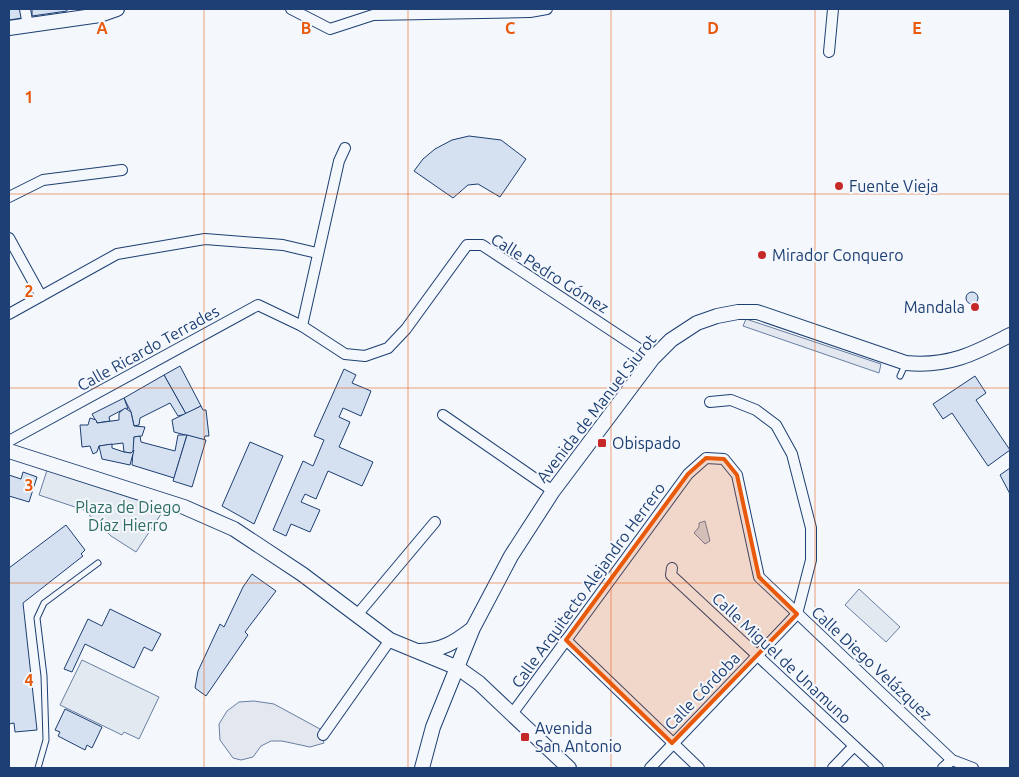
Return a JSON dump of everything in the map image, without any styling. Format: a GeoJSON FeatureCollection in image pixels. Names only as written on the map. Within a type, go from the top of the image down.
{"type":"FeatureCollection","features":[{"type":"Feature","properties":{"kind":"street"},"geometry":{"type":"LineString","coordinates":[[26,9],[28,26]]}},
{"type":"Feature","properties":{"kind":"street"},"geometry":{"type":"LineString","coordinates":[[9,28],[100,15],[117,9]]}},
{"type":"Feature","properties":{"kind":"street"},"geometry":{"type":"LineString","coordinates":[[291,9],[330,29],[373,14],[385,12],[530,12],[547,9]]}},
{"type":"Feature","properties":{"kind":"street"},"geometry":{"type":"LineString","coordinates":[[829,52],[833,9]]}},
{"type":"Feature","properties":{"kind":"street"},"geometry":{"type":"LineString","coordinates":[[302,326],[317,253],[339,162],[345,148]]}},
{"type":"Feature","properties":{"kind":"street"},"geometry":{"type":"LineString","coordinates":[[9,197],[43,180],[122,170]]}},
{"type":"Feature","properties":{"kind":"street"},"geometry":{"type":"LineString","coordinates":[[9,238],[41,296]]}},
{"type":"Feature","properties":{"kind":"street"},"geometry":{"type":"LineString","coordinates":[[9,314],[117,254],[205,239],[283,245],[317,253]]}},
{"type":"Feature","properties":{"kind":"street","name":"Calle Pedro Gómez"},"geometry":{"type":"LineString","coordinates":[[302,326],[345,354],[365,356],[388,348],[406,329],[466,245],[482,245],[653,358]]}},
{"type":"Feature","properties":{"kind":"street","name":"Calle Ricardo Terrades"},"geometry":{"type":"LineString","coordinates":[[9,440],[258,305],[302,326]]}},
{"type":"Feature","properties":{"kind":"street","name":"Avenida de Manuel Siurot"},"geometry":{"type":"LineString","coordinates":[[9,451],[184,507],[234,529],[272,552],[390,640],[458,668],[473,628],[510,556],[553,491],[653,358],[682,331],[697,323],[738,312],[757,312],[783,320],[903,370],[970,356],[1010,335]]}},
{"type":"Feature","properties":{"kind":"street","name":"Calle Diego Velázquez"},"geometry":{"type":"LineString","coordinates":[[710,402],[732,400],[756,410],[776,425],[792,450],[811,528],[811,560],[798,614],[952,760],[973,768]]}},
{"type":"Feature","properties":{"kind":"street"},"geometry":{"type":"LineString","coordinates":[[442,415],[553,491]]}},
{"type":"Feature","properties":{"kind":"street","name":"Calle Arquitecto Alejandro Herrero"},"geometry":{"type":"LineString","coordinates":[[512,714],[688,474],[706,458],[724,459],[737,475],[760,577],[798,614]]}},
{"type":"Feature","properties":{"kind":"street"},"geometry":{"type":"LineString","coordinates":[[356,615],[435,522]]}},
{"type":"Feature","properties":{"kind":"street","name":"Calle Miguel de Unamuno"},"geometry":{"type":"LineString","coordinates":[[672,568],[671,576],[878,768]]}},
{"type":"Feature","properties":{"kind":"street","name":"Calle Córdoba"},"geometry":{"type":"LineString","coordinates":[[650,768],[798,614]]}},
{"type":"Feature","properties":{"kind":"street","name":"Avenida de Manuel Siurot"},"geometry":{"type":"LineString","coordinates":[[416,651],[437,650],[450,646],[473,628]]}},
{"type":"Feature","properties":{"kind":"street"},"geometry":{"type":"LineString","coordinates":[[323,735],[390,640]]}},
{"type":"Feature","properties":{"kind":"street"},"geometry":{"type":"LineString","coordinates":[[566,640],[699,768]]}},
{"type":"Feature","properties":{"kind":"street"},"geometry":{"type":"LineString","coordinates":[[422,768],[433,727],[458,668],[479,683],[569,768]]}},
{"type":"Feature","properties":{"kind":"street"},"geometry":{"type":"LineString","coordinates":[[833,768],[854,746]]}},
{"type":"Feature","properties":{"kind":"street"},"geometry":{"type":"LineString","coordinates":[[943,768],[952,760]]}},
{"type":"Feature","properties":{"kind":"lane"},"geometry":{"type":"LineString","coordinates":[[38,768],[46,740],[44,676],[37,618],[44,603],[98,563]]}},
{"type":"Feature","properties":{"kind":"highlighted area"},"geometry":{"type":"Polygon","coordinates":[[[706,458],[724,459],[737,475],[759,577],[797,614],[672,743],[566,640],[688,474],[706,458]]]}},
{"type":"Feature","properties":{"kind":"green space","name":"Plaza de Diego Díaz Hierro"},"geometry":{"type":"Polygon","coordinates":[[[49,464],[169,502],[136,552],[111,536],[84,510],[39,495],[49,464]]]}},
{"type":"Feature","properties":{"kind":"green space"},"geometry":{"type":"Polygon","coordinates":[[[859,589],[900,627],[886,642],[845,605],[859,589]]]}},
{"type":"Feature","properties":{"kind":"green space"},"geometry":{"type":"Polygon","coordinates":[[[82,660],[159,697],[139,739],[124,732],[122,735],[60,705],[82,660]]]}},
{"type":"Feature","properties":{"kind":"shaded area"},"geometry":{"type":"Polygon","coordinates":[[[746,319],[881,364],[879,373],[743,326],[746,319]]]}},
{"type":"Feature","properties":{"kind":"shaded area"},"geometry":{"type":"Polygon","coordinates":[[[705,521],[710,541],[705,544],[694,533],[699,527],[699,523],[705,521]]]}},
{"type":"Feature","properties":{"kind":"shaded area"},"geometry":{"type":"Polygon","coordinates":[[[254,701],[274,704],[320,729],[324,743],[310,747],[282,741],[271,741],[261,746],[253,757],[241,760],[233,758],[220,740],[219,724],[227,711],[239,702],[254,701]]]}},
{"type":"Feature","properties":{"kind":"building"},"geometry":{"type":"Polygon","coordinates":[[[9,9],[20,9],[22,18],[9,20],[9,9]]]}},
{"type":"Feature","properties":{"kind":"building"},"geometry":{"type":"Polygon","coordinates":[[[32,9],[67,9],[67,11],[32,16],[32,9]]]}},
{"type":"Feature","properties":{"kind":"building"},"geometry":{"type":"Polygon","coordinates":[[[469,136],[501,140],[526,159],[500,197],[478,184],[468,185],[453,198],[414,171],[423,159],[435,149],[452,140],[469,136]]]}},
{"type":"Feature","properties":{"kind":"building"},"geometry":{"type":"Polygon","coordinates":[[[970,292],[974,292],[978,298],[974,304],[970,304],[966,300],[966,296],[970,292]]]}},
{"type":"Feature","properties":{"kind":"building"},"geometry":{"type":"Polygon","coordinates":[[[180,366],[201,406],[186,414],[164,375],[180,366]]]}},
{"type":"Feature","properties":{"kind":"building"},"geometry":{"type":"Polygon","coordinates":[[[344,369],[356,375],[352,383],[371,391],[361,416],[343,408],[339,417],[350,422],[339,447],[373,462],[362,486],[328,471],[316,499],[305,494],[301,502],[320,510],[310,532],[291,524],[286,536],[273,530],[303,461],[313,466],[324,440],[314,436],[344,369]]]}},
{"type":"Feature","properties":{"kind":"building"},"geometry":{"type":"Polygon","coordinates":[[[164,375],[186,414],[178,416],[170,403],[140,418],[139,425],[134,426],[131,412],[124,398],[164,375]]]}},
{"type":"Feature","properties":{"kind":"building"},"geometry":{"type":"Polygon","coordinates":[[[975,376],[986,393],[976,400],[1010,450],[988,466],[952,413],[943,419],[933,404],[975,376]]]}},
{"type":"Feature","properties":{"kind":"building"},"geometry":{"type":"Polygon","coordinates":[[[124,398],[128,409],[109,417],[110,421],[97,423],[92,414],[124,398]]]}},
{"type":"Feature","properties":{"kind":"building"},"geometry":{"type":"Polygon","coordinates":[[[201,406],[203,410],[206,410],[209,436],[205,436],[204,440],[174,432],[172,420],[201,406]]]}},
{"type":"Feature","properties":{"kind":"building"},"geometry":{"type":"Polygon","coordinates":[[[125,408],[131,412],[134,426],[145,427],[142,436],[134,437],[134,450],[131,453],[124,452],[123,443],[99,446],[97,452],[93,454],[90,446],[82,447],[80,425],[88,425],[90,418],[96,420],[97,423],[119,420],[119,413],[125,408]]]}},
{"type":"Feature","properties":{"kind":"building"},"geometry":{"type":"Polygon","coordinates":[[[178,435],[187,435],[174,478],[132,465],[134,437],[140,436],[141,442],[175,451],[178,435]]]}},
{"type":"Feature","properties":{"kind":"building"},"geometry":{"type":"Polygon","coordinates":[[[187,435],[206,440],[192,487],[173,481],[187,435]]]}},
{"type":"Feature","properties":{"kind":"building"},"geometry":{"type":"Polygon","coordinates":[[[250,442],[283,456],[254,524],[222,506],[250,442]]]}},
{"type":"Feature","properties":{"kind":"building"},"geometry":{"type":"Polygon","coordinates":[[[112,444],[112,448],[124,452],[131,453],[134,450],[130,465],[102,459],[99,446],[112,444]]]}},
{"type":"Feature","properties":{"kind":"building"},"geometry":{"type":"Polygon","coordinates":[[[1010,468],[1010,494],[1000,475],[1010,468]]]}},
{"type":"Feature","properties":{"kind":"building"},"geometry":{"type":"Polygon","coordinates":[[[23,472],[37,477],[29,502],[9,496],[9,475],[21,479],[23,472]]]}},
{"type":"Feature","properties":{"kind":"building"},"geometry":{"type":"Polygon","coordinates":[[[66,525],[85,550],[81,554],[83,556],[23,603],[37,730],[15,732],[14,723],[9,724],[9,568],[66,525]]]}},
{"type":"Feature","properties":{"kind":"building"},"geometry":{"type":"Polygon","coordinates":[[[252,574],[276,591],[245,632],[248,635],[206,696],[195,688],[198,671],[220,624],[224,627],[243,587],[252,574]]]}},
{"type":"Feature","properties":{"kind":"building"},"geometry":{"type":"Polygon","coordinates":[[[110,609],[161,634],[152,651],[144,647],[134,668],[85,644],[72,672],[64,669],[88,619],[102,626],[110,609]]]}},
{"type":"Feature","properties":{"kind":"building"},"geometry":{"type":"Polygon","coordinates":[[[65,709],[102,727],[92,748],[87,745],[85,750],[58,736],[60,732],[55,730],[65,709]]]}},
{"type":"Feature","properties":{"kind":"place","name":"Fuente Vieja"},"geometry":{"type":"Point","coordinates":[839,186]}},
{"type":"Feature","properties":{"kind":"place","name":"Mirador Conquero"},"geometry":{"type":"Point","coordinates":[762,255]}},
{"type":"Feature","properties":{"kind":"place","name":"Mandala"},"geometry":{"type":"Point","coordinates":[975,307]}},
{"type":"Feature","properties":{"kind":"place","name":"Obispado"},"geometry":{"type":"Point","coordinates":[602,443]}},
{"type":"Feature","properties":{"kind":"place","name":"Avenida San Antonio"},"geometry":{"type":"Point","coordinates":[525,737]}}]}
